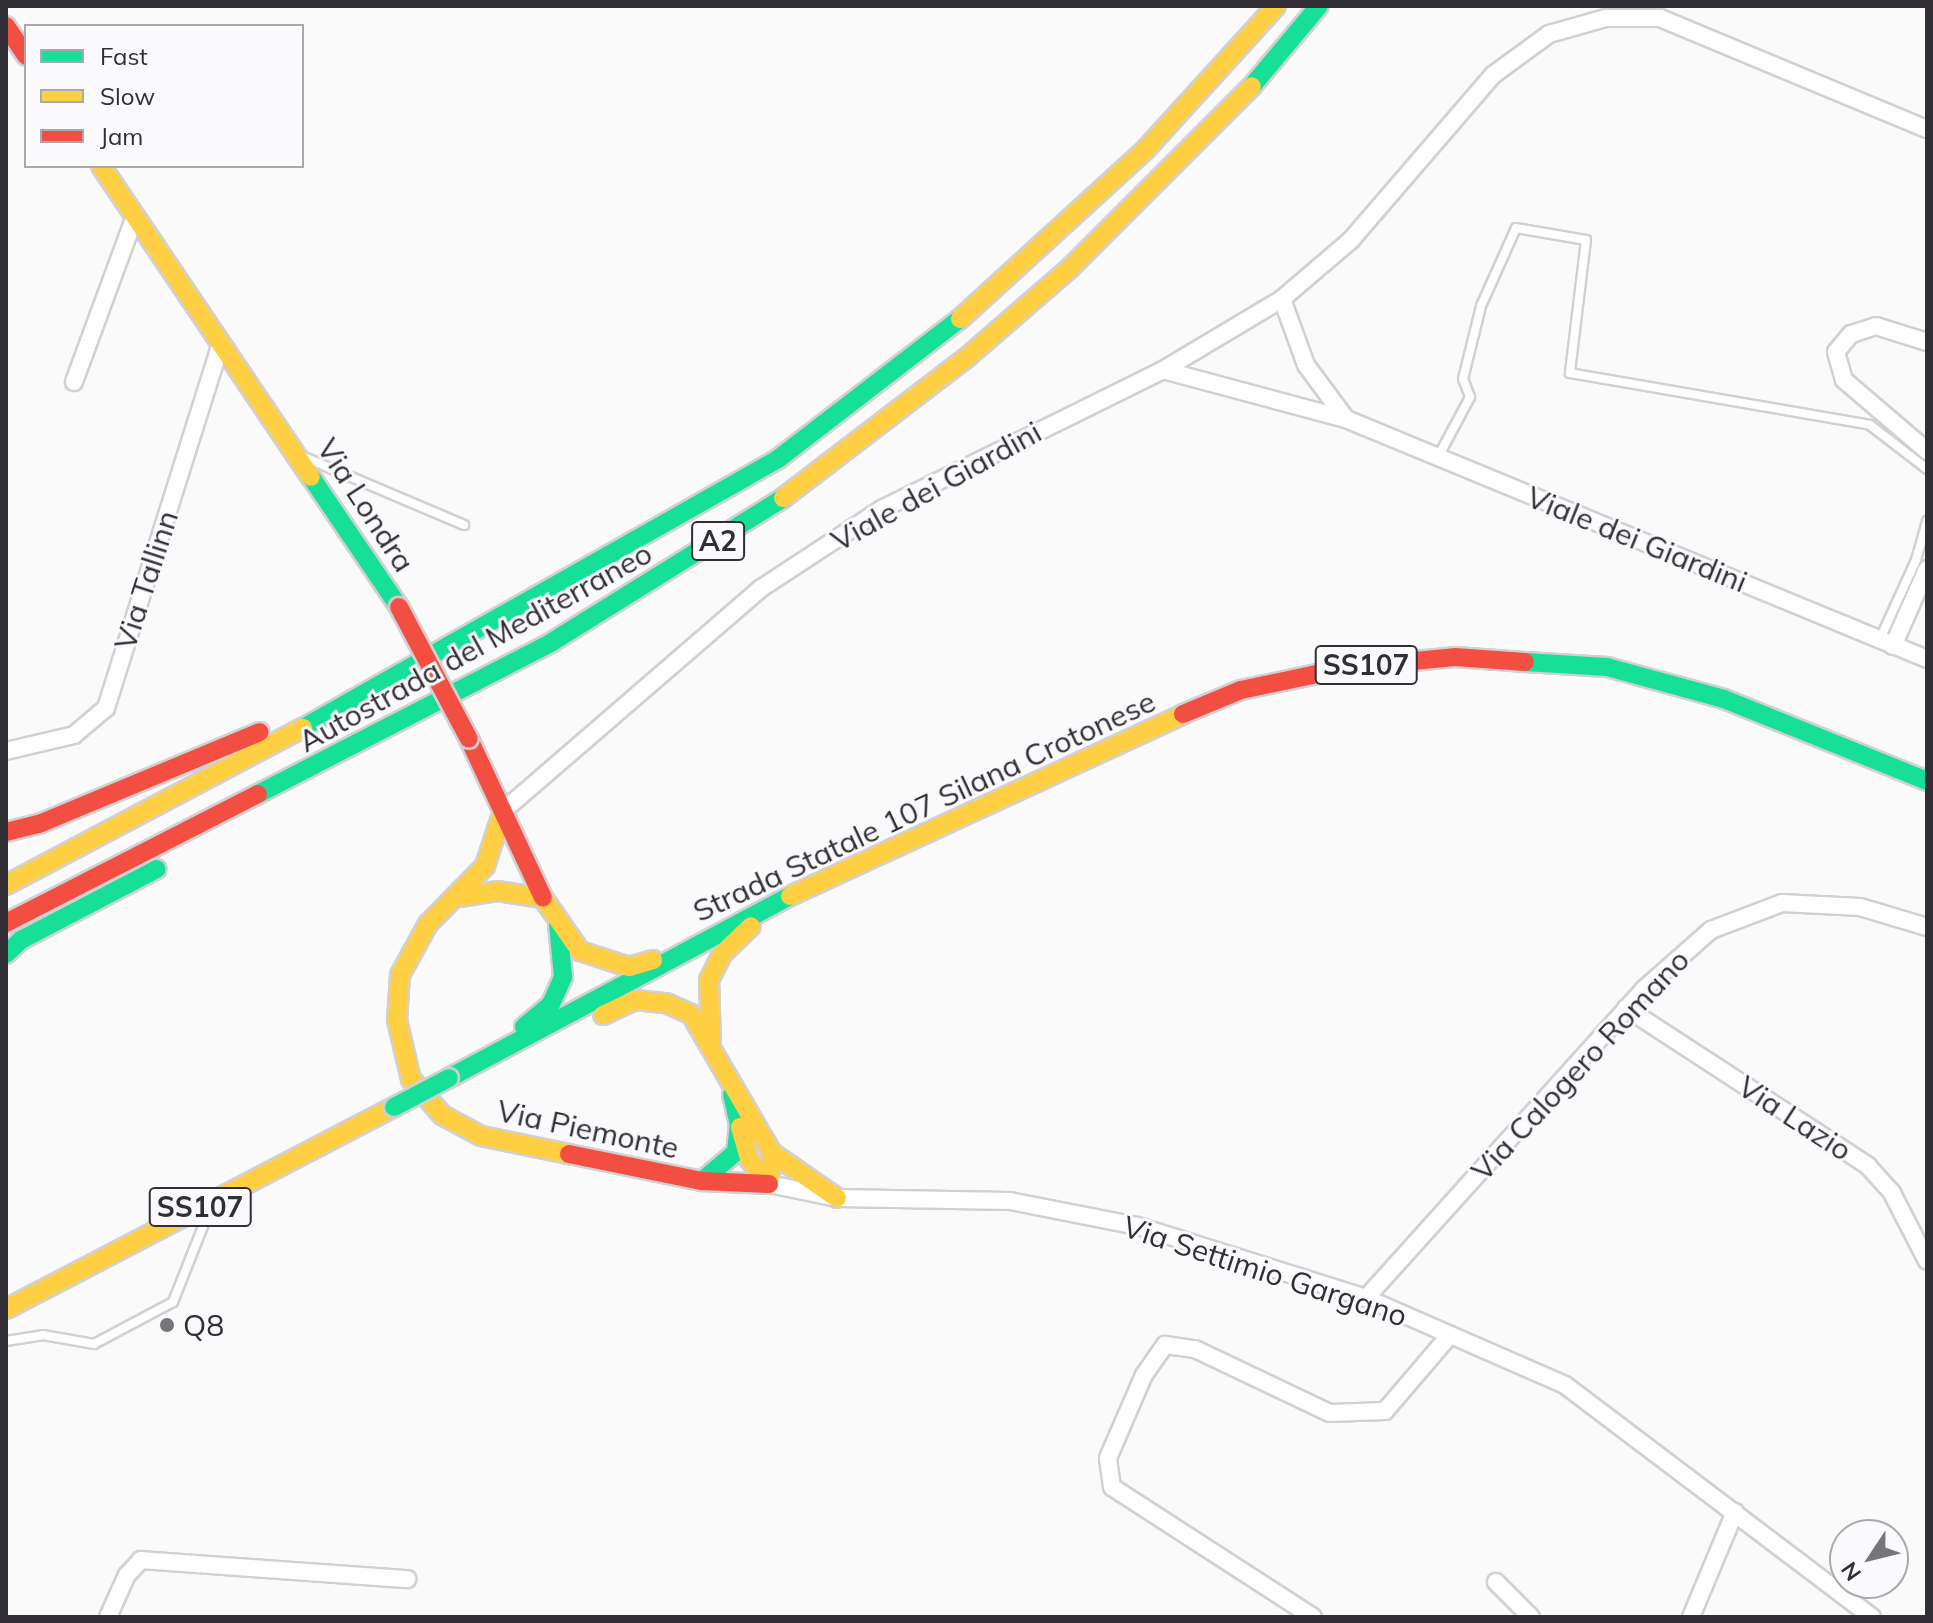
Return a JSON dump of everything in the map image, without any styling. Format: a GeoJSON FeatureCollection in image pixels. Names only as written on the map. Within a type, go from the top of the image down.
{"type":"FeatureCollection","features":[{"type":"Feature","properties":{"kind":"main road","name":"Autostrada del Mediterraneo"},"geometry":{"type":"LineString","coordinates":[[6,885],[198,788],[612,558],[778,459],[942,334],[1146,149],[1276,6]]}},
{"type":"Feature","properties":{"kind":"main road","name":"Autostrada del Mediterraneo"},"geometry":{"type":"LineString","coordinates":[[6,923],[217,818],[552,642],[802,486],[965,359],[1070,268],[1246,93],[1319,6]]}},
{"type":"Feature","properties":{"kind":"main road"},"geometry":{"type":"LineString","coordinates":[[6,26],[24,53]]}},
{"type":"Feature","properties":{"kind":"main road","name":"Via Londra"},"geometry":{"type":"LineString","coordinates":[[102,168],[300,455],[399,607],[469,739],[558,924]]}},
{"type":"Feature","properties":{"kind":"main road"},"geometry":{"type":"LineString","coordinates":[[6,832],[234,746],[553,573],[612,558]]}},
{"type":"Feature","properties":{"kind":"main road","name":"Strada Statale 107 Silana Crotonese"},"geometry":{"type":"LineString","coordinates":[[6,1309],[483,1062],[826,877],[1106,746],[1241,690],[1350,667],[1455,657],[1607,667],[1724,699],[1927,781]]}},
{"type":"Feature","properties":{"kind":"main road","name":"Via Piemonte"},"geometry":{"type":"LineString","coordinates":[[503,811],[485,866],[460,897],[428,924],[400,975],[397,1020],[411,1079],[442,1115],[481,1136],[538,1151],[702,1181],[769,1184]]}},
{"type":"Feature","properties":{"kind":"main road"},"geometry":{"type":"LineString","coordinates":[[6,954],[21,940],[158,869],[217,818]]}},
{"type":"Feature","properties":{"kind":"main road"},"geometry":{"type":"LineString","coordinates":[[485,866],[527,863]]}},
{"type":"Feature","properties":{"kind":"main road"},"geometry":{"type":"LineString","coordinates":[[497,891],[527,863]]}},
{"type":"Feature","properties":{"kind":"main road"},"geometry":{"type":"LineString","coordinates":[[711,1049],[709,980],[722,954],[747,928],[826,877]]}},
{"type":"Feature","properties":{"kind":"main road"},"geometry":{"type":"LineString","coordinates":[[460,897],[497,891],[543,898]]}},
{"type":"Feature","properties":{"kind":"main road"},"geometry":{"type":"LineString","coordinates":[[558,924],[580,951],[629,967],[731,926]]}},
{"type":"Feature","properties":{"kind":"main road"},"geometry":{"type":"LineString","coordinates":[[449,1078],[551,1004],[563,977],[558,924]]}},
{"type":"Feature","properties":{"kind":"main road"},"geometry":{"type":"LineString","coordinates":[[483,1062],[509,1058],[635,1000],[666,1003],[691,1014],[729,1085],[772,1153],[837,1198]]}},
{"type":"Feature","properties":{"kind":"main road"},"geometry":{"type":"LineString","coordinates":[[729,1085],[749,1159],[769,1184]]}},
{"type":"Feature","properties":{"kind":"main road"},"geometry":{"type":"LineString","coordinates":[[702,1181],[736,1152],[739,1125]]}},
{"type":"Feature","properties":{"kind":"main road"},"geometry":{"type":"LineString","coordinates":[[769,1184],[772,1153]]}},
{"type":"Feature","properties":{"kind":"street","name":"Viale dei Giardini"},"geometry":{"type":"LineString","coordinates":[[503,811],[760,589],[882,509],[1163,370],[1282,299],[1351,240],[1493,75],[1549,34],[1606,18],[1660,18],[1927,129]]}},
{"type":"Feature","properties":{"kind":"street"},"geometry":{"type":"LineString","coordinates":[[74,382],[135,216]]}},
{"type":"Feature","properties":{"kind":"street"},"geometry":{"type":"LineString","coordinates":[[1282,299],[1306,365],[1346,419]]}},
{"type":"Feature","properties":{"kind":"street"},"geometry":{"type":"LineString","coordinates":[[1927,342],[1876,326],[1851,334],[1836,352],[1844,380],[1927,451]]}},
{"type":"Feature","properties":{"kind":"street","name":"Via Tallinn"},"geometry":{"type":"LineString","coordinates":[[6,751],[74,735],[106,708],[221,344]]}},
{"type":"Feature","properties":{"kind":"street","name":"Viale dei Giardini"},"geometry":{"type":"LineString","coordinates":[[1163,370],[1346,419],[1927,659]]}},
{"type":"Feature","properties":{"kind":"street"},"geometry":{"type":"LineString","coordinates":[[1886,643],[1927,569]]}},
{"type":"Feature","properties":{"kind":"street","name":"Via Calogero Romano"},"geometry":{"type":"LineString","coordinates":[[1366,1298],[1626,1008],[1711,930],[1782,903],[1860,907],[1927,927]]}},
{"type":"Feature","properties":{"kind":"street","name":"Via Lazio"},"geometry":{"type":"LineString","coordinates":[[1626,1008],[1868,1166],[1892,1193],[1927,1261]]}},
{"type":"Feature","properties":{"kind":"street","name":"Via Piemonte"},"geometry":{"type":"LineString","coordinates":[[769,1184],[837,1198]]}},
{"type":"Feature","properties":{"kind":"street","name":"Via Settimio Gargano"},"geometry":{"type":"LineString","coordinates":[[837,1198],[1010,1201],[1138,1226],[1366,1298],[1565,1385],[1872,1617]]}},
{"type":"Feature","properties":{"kind":"street"},"geometry":{"type":"LineString","coordinates":[[1313,1617],[1112,1487],[1108,1458],[1144,1375],[1165,1345],[1180,1347],[1330,1413],[1385,1411],[1450,1335]]}},
{"type":"Feature","properties":{"kind":"street"},"geometry":{"type":"LineString","coordinates":[[1691,1617],[1735,1512]]}},
{"type":"Feature","properties":{"kind":"street"},"geometry":{"type":"LineString","coordinates":[[108,1617],[127,1575],[141,1560],[407,1579]]}},
{"type":"Feature","properties":{"kind":"street"},"geometry":{"type":"LineString","coordinates":[[1496,1582],[1531,1617]]}},
{"type":"Feature","properties":{"kind":"lane"},"geometry":{"type":"LineString","coordinates":[[1438,457],[1470,397],[1463,379],[1481,306],[1516,228],[1586,240],[1570,373],[1870,425],[1927,469]]}},
{"type":"Feature","properties":{"kind":"lane"},"geometry":{"type":"LineString","coordinates":[[300,455],[464,525]]}},
{"type":"Feature","properties":{"kind":"lane"},"geometry":{"type":"LineString","coordinates":[[1886,643],[1927,521]]}},
{"type":"Feature","properties":{"kind":"lane"},"geometry":{"type":"LineString","coordinates":[[6,1341],[43,1335],[94,1344],[173,1302],[213,1200]]}},
{"type":"Feature","properties":{"kind":"traffic: fast"},"geometry":{"type":"LineString","coordinates":[[1252,86],[1319,6]]}},
{"type":"Feature","properties":{"kind":"traffic: fast"},"geometry":{"type":"LineString","coordinates":[[303,728],[778,459],[960,319]]}},
{"type":"Feature","properties":{"kind":"traffic: fast"},"geometry":{"type":"LineString","coordinates":[[311,477],[399,607]]}},
{"type":"Feature","properties":{"kind":"traffic: fast"},"geometry":{"type":"LineString","coordinates":[[258,794],[552,642],[783,498]]}},
{"type":"Feature","properties":{"kind":"traffic: fast"},"geometry":{"type":"LineString","coordinates":[[1525,662],[1607,667],[1724,699],[1927,781]]}},
{"type":"Feature","properties":{"kind":"traffic: fast"},"geometry":{"type":"LineString","coordinates":[[6,954],[21,940],[157,869]]}},
{"type":"Feature","properties":{"kind":"traffic: fast"},"geometry":{"type":"LineString","coordinates":[[449,1078],[790,896]]}},
{"type":"Feature","properties":{"kind":"traffic: fast"},"geometry":{"type":"LineString","coordinates":[[524,1027],[551,1004],[563,977],[558,924]]}},
{"type":"Feature","properties":{"kind":"traffic: fast"},"geometry":{"type":"LineString","coordinates":[[394,1107],[449,1078]]}},
{"type":"Feature","properties":{"kind":"traffic: fast"},"geometry":{"type":"LineString","coordinates":[[702,1181],[736,1152],[739,1125],[732,1095]]}},
{"type":"Feature","properties":{"kind":"traffic: slow"},"geometry":{"type":"LineString","coordinates":[[960,319],[1146,149],[1276,6]]}},
{"type":"Feature","properties":{"kind":"traffic: slow"},"geometry":{"type":"LineString","coordinates":[[783,498],[965,359],[1070,268],[1252,86]]}},
{"type":"Feature","properties":{"kind":"traffic: slow"},"geometry":{"type":"LineString","coordinates":[[102,168],[311,477]]}},
{"type":"Feature","properties":{"kind":"traffic: slow"},"geometry":{"type":"LineString","coordinates":[[790,896],[1183,714]]}},
{"type":"Feature","properties":{"kind":"traffic: slow"},"geometry":{"type":"LineString","coordinates":[[6,885],[303,728]]}},
{"type":"Feature","properties":{"kind":"traffic: slow"},"geometry":{"type":"LineString","coordinates":[[503,811],[485,866],[428,924],[400,975],[397,1020],[411,1079],[442,1115],[481,1136],[569,1154]]}},
{"type":"Feature","properties":{"kind":"traffic: slow"},"geometry":{"type":"LineString","coordinates":[[460,897],[497,891],[543,898]]}},
{"type":"Feature","properties":{"kind":"traffic: slow"},"geometry":{"type":"LineString","coordinates":[[543,898],[580,951],[629,967],[653,960]]}},
{"type":"Feature","properties":{"kind":"traffic: slow"},"geometry":{"type":"LineString","coordinates":[[711,1043],[709,980],[722,954],[751,926]]}},
{"type":"Feature","properties":{"kind":"traffic: slow"},"geometry":{"type":"LineString","coordinates":[[603,1015],[635,1000],[666,1003],[691,1014],[772,1153],[837,1198]]}},
{"type":"Feature","properties":{"kind":"traffic: slow"},"geometry":{"type":"LineString","coordinates":[[6,1309],[394,1107]]}},
{"type":"Feature","properties":{"kind":"traffic: slow"},"geometry":{"type":"LineString","coordinates":[[740,1127],[749,1159],[769,1184],[772,1153]]}},
{"type":"Feature","properties":{"kind":"traffic: jam"},"geometry":{"type":"LineString","coordinates":[[6,26],[24,53]]}},
{"type":"Feature","properties":{"kind":"traffic: jam"},"geometry":{"type":"LineString","coordinates":[[399,607],[469,739]]}},
{"type":"Feature","properties":{"kind":"traffic: jam"},"geometry":{"type":"LineString","coordinates":[[1183,714],[1241,690],[1350,667],[1455,657],[1525,662]]}},
{"type":"Feature","properties":{"kind":"traffic: jam"},"geometry":{"type":"LineString","coordinates":[[6,832],[39,824],[260,732]]}},
{"type":"Feature","properties":{"kind":"traffic: jam"},"geometry":{"type":"LineString","coordinates":[[469,739],[543,898]]}},
{"type":"Feature","properties":{"kind":"traffic: jam"},"geometry":{"type":"LineString","coordinates":[[6,923],[258,794]]}},
{"type":"Feature","properties":{"kind":"traffic: jam"},"geometry":{"type":"LineString","coordinates":[[569,1154],[702,1181],[769,1184]]}},
{"type":"Feature","properties":{"kind":"place","name":"Q8"},"geometry":{"type":"Point","coordinates":[167,1325]}}]}
